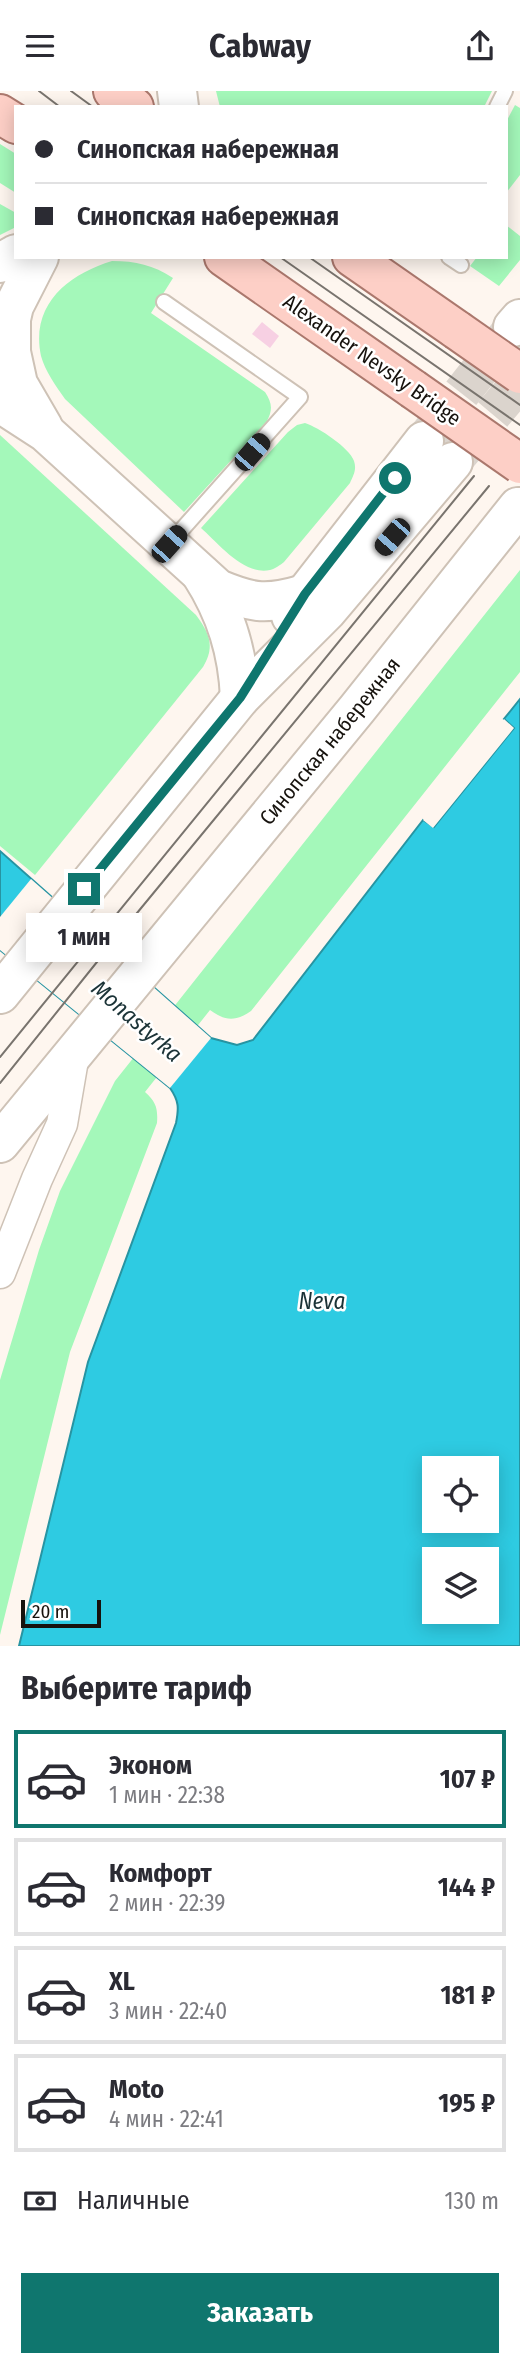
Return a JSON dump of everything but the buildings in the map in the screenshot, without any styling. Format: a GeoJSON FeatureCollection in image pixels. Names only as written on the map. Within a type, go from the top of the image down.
{"type":"FeatureCollection","features":[{"type":"Feature","properties":{"kind":"main road"},"geometry":{"type":"LineString","coordinates":[[113,91],[131,105]]}},
{"type":"Feature","properties":{"kind":"main road"},"geometry":{"type":"LineString","coordinates":[[38,259],[13,306],[11,352],[18,384],[46,432]]}},
{"type":"Feature","properties":{"kind":"main road","name":"Alexander Nevsky Bridge"},"geometry":{"type":"LineString","coordinates":[[227,259],[520,464]]}},
{"type":"Feature","properties":{"kind":"main road"},"geometry":{"type":"LineString","coordinates":[[355,259],[520,374]]}},
{"type":"Feature","properties":{"kind":"main road"},"geometry":{"type":"LineString","coordinates":[[0,403],[46,432],[218,589],[246,601],[276,603],[305,594]]}},
{"type":"Feature","properties":{"kind":"main road"},"geometry":{"type":"LineString","coordinates":[[11,980],[240,698],[327,611],[439,452],[305,594],[240,698]]}},
{"type":"Feature","properties":{"kind":"main road","name":"Синопская набережная"},"geometry":{"type":"LineString","coordinates":[[85,1041],[357,709],[518,507]]}},
{"type":"Feature","properties":{"kind":"main road"},"geometry":{"type":"LineString","coordinates":[[200,573],[225,618],[234,644],[240,698]]}},
{"type":"Feature","properties":{"kind":"main road"},"geometry":{"type":"LineString","coordinates":[[0,1143],[85,1041]]}},
{"type":"Feature","properties":{"kind":"street"},"geometry":{"type":"LineString","coordinates":[[0,1273],[62,1123],[85,1041]]}},
{"type":"Feature","properties":{"kind":"lane"},"geometry":{"type":"LineString","coordinates":[[164,302],[300,397],[169,544]]}},
{"type":"Feature","properties":{"kind":"green space"},"geometry":{"type":"Polygon","coordinates":[[[216,91],[492,91],[485,105],[220,105],[216,91]]]}},
{"type":"Feature","properties":{"kind":"green space"},"geometry":{"type":"Polygon","coordinates":[[[515,105],[520,108],[520,175],[508,190],[508,118],[515,105]]]}},
{"type":"Feature","properties":{"kind":"green space"},"geometry":{"type":"Polygon","coordinates":[[[0,144],[14,153],[14,192],[0,183],[0,144]]]}},
{"type":"Feature","properties":{"kind":"green space"},"geometry":{"type":"Polygon","coordinates":[[[0,204],[14,212],[14,228],[0,235],[0,204]]]}},
{"type":"Feature","properties":{"kind":"green space"},"geometry":{"type":"Polygon","coordinates":[[[508,227],[520,236],[520,260],[499,286],[470,266],[475,259],[508,259],[508,227]]]}},
{"type":"Feature","properties":{"kind":"green space"},"geometry":{"type":"Polygon","coordinates":[[[112,261],[144,265],[173,278],[151,313],[265,392],[270,403],[267,421],[184,512],[65,399],[48,373],[41,356],[41,321],[56,294],[81,274],[112,261]]]}},
{"type":"Feature","properties":{"kind":"green space"},"geometry":{"type":"Polygon","coordinates":[[[305,423],[325,433],[346,450],[354,461],[353,475],[350,483],[284,562],[270,570],[251,568],[232,557],[201,528],[288,432],[305,423]]]}},
{"type":"Feature","properties":{"kind":"green space"},"geometry":{"type":"Polygon","coordinates":[[[0,435],[196,615],[205,628],[210,647],[203,667],[35,875],[0,846],[0,435]]]}},
{"type":"Feature","properties":{"kind":"green space"},"geometry":{"type":"Polygon","coordinates":[[[520,570],[520,672],[251,1011],[230,1019],[210,1010],[145,1092],[156,1106],[157,1123],[70,1352],[0,1635],[0,1380],[39,1250],[60,1191],[115,1081],[520,570]]]}},
{"type":"Feature","properties":{"kind":"water","name":"Neva"},"geometry":{"type":"Polygon","coordinates":[[[520,699],[520,1646],[19,1646],[88,1362],[176,1123],[178,1109],[170,1088],[0,950],[0,851],[211,1038],[237,1045],[253,1040],[423,820],[434,827],[514,728],[504,719],[520,699]]]}},
{"type":"Feature","properties":{"kind":"pier"},"geometry":{"type":"Polygon","coordinates":[[[504,719],[514,728],[433,828],[423,820],[425,817],[433,823],[509,728],[502,722],[504,719]]]}},
{"type":"Feature","properties":{"kind":"pier"},"geometry":{"type":"Polygon","coordinates":[[[31,879],[211,1038],[170,1088],[0,950],[0,917],[31,879]]]}},
{"type":"Feature","properties":{"kind":"tunnel"},"geometry":{"type":"LineString","coordinates":[[426,438],[512,329]]}},
{"type":"Feature","properties":{"kind":"tunnel"},"geometry":{"type":"LineString","coordinates":[[456,458],[520,382]]}},
{"type":"Feature","properties":{"kind":"tram line"},"geometry":{"type":"LineString","coordinates":[[39,91],[57,105]]}},
{"type":"Feature","properties":{"kind":"tram line"},"geometry":{"type":"LineString","coordinates":[[71,91],[90,105]]}},
{"type":"Feature","properties":{"kind":"tram line"},"geometry":{"type":"LineString","coordinates":[[283,259],[520,425]]}},
{"type":"Feature","properties":{"kind":"tram line"},"geometry":{"type":"LineString","coordinates":[[312,259],[520,405]]}},
{"type":"Feature","properties":{"kind":"tram line"},"geometry":{"type":"LineString","coordinates":[[0,1057],[474,476]]}},
{"type":"Feature","properties":{"kind":"tram line"},"geometry":{"type":"LineString","coordinates":[[0,1083],[489,486]]}},
{"type":"Feature","properties":{"kind":"route"},"geometry":{"type":"LineString","coordinates":[[84,889],[240,698],[305,594],[395,478]]}},
{"type":"Feature","properties":{"kind":"water label","name":"Monastyrka"},"geometry":{"type":"Point","coordinates":[137,1021]}}]}
